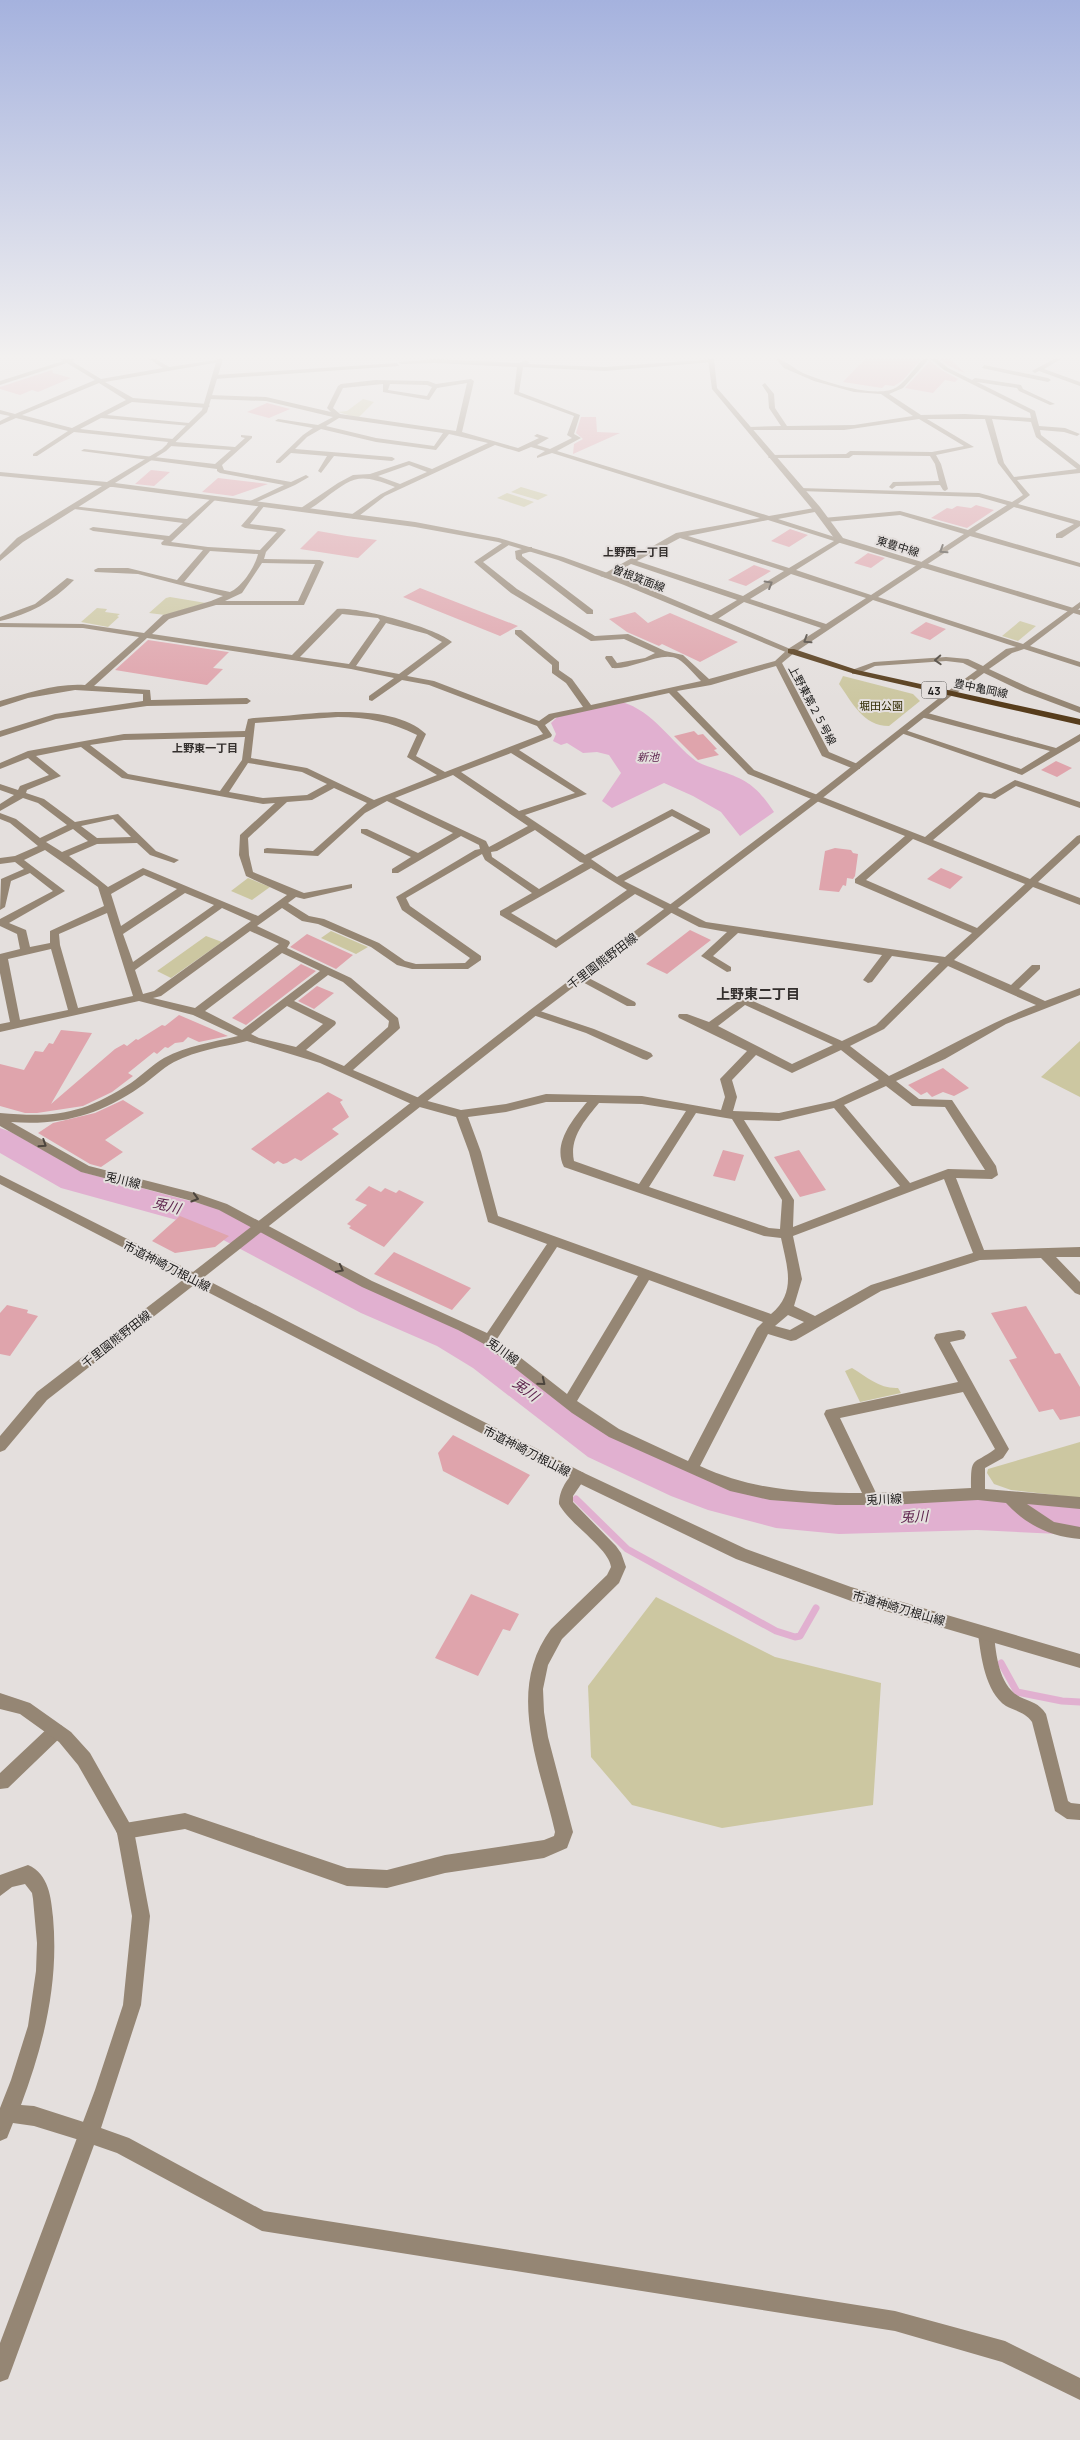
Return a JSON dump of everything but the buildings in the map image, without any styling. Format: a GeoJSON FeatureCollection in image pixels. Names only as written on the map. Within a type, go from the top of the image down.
{"type":"FeatureCollection","features":[{"type":"Feature","properties":{"kind":"main road","name":"豊中亀岡線"},"geometry":{"type":"LineString","coordinates":[[791,651],[855,672],[1080,722]]}},
{"type":"Feature","properties":{"kind":"street"},"geometry":{"type":"LineString","coordinates":[[0,559],[20,540],[128,473]]}},
{"type":"Feature","properties":{"kind":"street"},"geometry":{"type":"LineString","coordinates":[[230,473],[292,484]]}},
{"type":"Feature","properties":{"kind":"street"},"geometry":{"type":"LineString","coordinates":[[371,476],[380,473]]}},
{"type":"Feature","properties":{"kind":"street"},"geometry":{"type":"LineString","coordinates":[[352,517],[383,495],[431,473]]}},
{"type":"Feature","properties":{"kind":"street","name":"東豊中線"},"geometry":{"type":"LineString","coordinates":[[622,473],[1076,611]]}},
{"type":"Feature","properties":{"kind":"street"},"geometry":{"type":"LineString","coordinates":[[713,618],[840,540],[826,520],[785,473]]}},
{"type":"Feature","properties":{"kind":"street"},"geometry":{"type":"LineString","coordinates":[[940,473],[946,494]]}},
{"type":"Feature","properties":{"kind":"street"},"geometry":{"type":"LineString","coordinates":[[540,724],[552,716],[587,706],[708,683],[778,663],[791,651],[826,627],[1027,495],[1008,473]]}},
{"type":"Feature","properties":{"kind":"street"},"geometry":{"type":"LineString","coordinates":[[1012,479],[1054,473]]}},
{"type":"Feature","properties":{"kind":"street","name":"曽根箕面線"},"geometry":{"type":"LineString","coordinates":[[0,474],[261,504],[430,527],[508,543],[604,576],[713,618],[791,651]]}},
{"type":"Feature","properties":{"kind":"street"},"geometry":{"type":"LineString","coordinates":[[304,510],[339,486],[360,475],[371,476],[401,487]]}},
{"type":"Feature","properties":{"kind":"street"},"geometry":{"type":"LineString","coordinates":[[250,503],[306,477]]}},
{"type":"Feature","properties":{"kind":"street"},"geometry":{"type":"LineString","coordinates":[[892,492],[892,484],[943,483]]}},
{"type":"Feature","properties":{"kind":"street"},"geometry":{"type":"LineString","coordinates":[[800,489],[979,495],[1080,523]]}},
{"type":"Feature","properties":{"kind":"street"},"geometry":{"type":"LineString","coordinates":[[214,498],[165,543],[261,557],[320,562],[301,603],[214,603]]}},
{"type":"Feature","properties":{"kind":"street"},"geometry":{"type":"LineString","coordinates":[[87,688],[166,617],[214,603],[238,591],[282,530],[245,526],[261,504]]}},
{"type":"Feature","properties":{"kind":"street"},"geometry":{"type":"LineString","coordinates":[[74,507],[133,518],[188,521]]}},
{"type":"Feature","properties":{"kind":"street"},"geometry":{"type":"LineString","coordinates":[[604,576],[679,535],[817,509]]}},
{"type":"Feature","properties":{"kind":"street"},"geometry":{"type":"LineString","coordinates":[[826,520],[900,513],[1080,565]]}},
{"type":"Feature","properties":{"kind":"street"},"geometry":{"type":"LineString","coordinates":[[1059,536],[1080,523]]}},
{"type":"Feature","properties":{"kind":"street"},"geometry":{"type":"LineString","coordinates":[[93,529],[121,529],[170,538]]}},
{"type":"Feature","properties":{"kind":"street"},"geometry":{"type":"LineString","coordinates":[[679,535],[1080,665]]}},
{"type":"Feature","properties":{"kind":"street"},"geometry":{"type":"LineString","coordinates":[[508,543],[478,562],[514,592],[594,639],[625,636],[662,653],[680,657],[708,683]]}},
{"type":"Feature","properties":{"kind":"street"},"geometry":{"type":"LineString","coordinates":[[179,583],[208,549]]}},
{"type":"Feature","properties":{"kind":"street"},"geometry":{"type":"LineString","coordinates":[[529,549],[518,554],[590,612]]}},
{"type":"Feature","properties":{"kind":"street"},"geometry":{"type":"LineString","coordinates":[[632,562],[826,627]]}},
{"type":"Feature","properties":{"kind":"street"},"geometry":{"type":"LineString","coordinates":[[98,570],[113,568],[150,574],[230,595]]}},
{"type":"Feature","properties":{"kind":"street"},"geometry":{"type":"LineString","coordinates":[[0,619],[15,616],[48,598],[60,586],[70,580]]}},
{"type":"Feature","properties":{"kind":"street","name":"千里園熊野田線"},"geometry":{"type":"LineString","coordinates":[[0,1446],[42,1396],[259,1229],[534,1012],[951,694],[1009,651],[1024,647],[1076,611],[1080,604]]}},
{"type":"Feature","properties":{"kind":"street"},"geometry":{"type":"LineString","coordinates":[[293,659],[340,611],[380,616],[384,620],[430,632],[448,642],[372,698]]}},
{"type":"Feature","properties":{"kind":"street"},"geometry":{"type":"LineString","coordinates":[[351,667],[384,620]]}},
{"type":"Feature","properties":{"kind":"street"},"geometry":{"type":"LineString","coordinates":[[0,625],[83,626],[401,676],[431,683],[540,724],[548,735],[374,802],[315,854],[267,851]]}},
{"type":"Feature","properties":{"kind":"street"},"geometry":{"type":"LineString","coordinates":[[518,632],[556,664],[555,671],[569,681],[587,706]]}},
{"type":"Feature","properties":{"kind":"street"},"geometry":{"type":"LineString","coordinates":[[609,658],[615,666],[647,660],[662,653]]}},
{"type":"Feature","properties":{"kind":"street"},"geometry":{"type":"LineString","coordinates":[[855,672],[874,664],[946,659],[965,661],[1027,690],[1080,710]]}},
{"type":"Feature","properties":{"kind":"street","name":"上野東第２５号線"},"geometry":{"type":"LineString","coordinates":[[778,663],[825,754],[857,767]]}},
{"type":"Feature","properties":{"kind":"street"},"geometry":{"type":"LineString","coordinates":[[0,704],[27,696],[75,687],[147,692],[147,703]]}},
{"type":"Feature","properties":{"kind":"street"},"geometry":{"type":"LineString","coordinates":[[672,691],[751,772],[1080,902]]}},
{"type":"Feature","properties":{"kind":"street"},"geometry":{"type":"LineString","coordinates":[[0,734],[55,717],[147,703],[247,701]]}},
{"type":"Feature","properties":{"kind":"street"},"geometry":{"type":"LineString","coordinates":[[224,792],[246,760],[251,721],[336,712],[362,713],[386,718],[407,724],[422,734],[411,757],[449,773],[633,891],[704,925],[734,931],[947,961],[1043,1004]]}},
{"type":"Feature","properties":{"kind":"street"},"geometry":{"type":"LineString","coordinates":[[924,715],[1059,751]]}},
{"type":"Feature","properties":{"kind":"street"},"geometry":{"type":"LineString","coordinates":[[902,732],[1022,772],[1080,737]]}},
{"type":"Feature","properties":{"kind":"street"},"geometry":{"type":"LineString","coordinates":[[0,766],[28,754],[124,737],[249,734]]}},
{"type":"Feature","properties":{"kind":"street"},"geometry":{"type":"LineString","coordinates":[[84,745],[125,776],[224,792],[263,801],[310,798],[334,784]]}},
{"type":"Feature","properties":{"kind":"street"},"geometry":{"type":"LineString","coordinates":[[513,750],[582,794],[517,815]]}},
{"type":"Feature","properties":{"kind":"street"},"geometry":{"type":"LineString","coordinates":[[0,808],[21,795],[23,788],[56,776],[28,754]]}},
{"type":"Feature","properties":{"kind":"street"},"geometry":{"type":"LineString","coordinates":[[246,760],[304,770],[374,802]]}},
{"type":"Feature","properties":{"kind":"street"},"geometry":{"type":"LineString","coordinates":[[926,841],[982,794],[992,798],[1015,783],[1080,805]]}},
{"type":"Feature","properties":{"kind":"street"},"geometry":{"type":"LineString","coordinates":[[0,787],[41,800],[95,841]]}},
{"type":"Feature","properties":{"kind":"street"},"geometry":{"type":"LineString","coordinates":[[386,797],[483,843],[488,858],[540,894]]}},
{"type":"Feature","properties":{"kind":"street"},"geometry":{"type":"LineString","coordinates":[[284,800],[243,837],[244,855],[249,874],[294,894],[304,896],[348,886]]}},
{"type":"Feature","properties":{"kind":"street"},"geometry":{"type":"LineString","coordinates":[[617,881],[707,831],[672,812],[586,862],[540,894],[504,913],[556,945],[633,891]]}},
{"type":"Feature","properties":{"kind":"street"},"geometry":{"type":"LineString","coordinates":[[0,816],[13,821],[42,844],[103,886],[139,998]]}},
{"type":"Feature","properties":{"kind":"street"},"geometry":{"type":"LineString","coordinates":[[0,861],[17,859],[74,825],[115,816],[153,854],[174,860]]}},
{"type":"Feature","properties":{"kind":"street"},"geometry":{"type":"LineString","coordinates":[[281,904],[294,910],[306,919],[320,922],[375,945],[401,963],[416,968],[468,966],[477,958],[406,908],[401,897],[478,852],[494,848],[534,826]]}},
{"type":"Feature","properties":{"kind":"street"},"geometry":{"type":"LineString","coordinates":[[364,831],[418,857]]}},
{"type":"Feature","properties":{"kind":"street"},"geometry":{"type":"LineString","coordinates":[[395,871],[462,832]]}},
{"type":"Feature","properties":{"kind":"street"},"geometry":{"type":"LineString","coordinates":[[912,835],[859,881],[979,932]]}},
{"type":"Feature","properties":{"kind":"street"},"geometry":{"type":"LineString","coordinates":[[683,1016],[710,1027],[792,1069],[880,1027],[947,961],[1080,838]]}},
{"type":"Feature","properties":{"kind":"street"},"geometry":{"type":"LineString","coordinates":[[62,856],[95,841],[137,840]]}},
{"type":"Feature","properties":{"kind":"street"},"geometry":{"type":"LineString","coordinates":[[0,923],[60,891],[17,859]]}},
{"type":"Feature","properties":{"kind":"street"},"geometry":{"type":"LineString","coordinates":[[0,906],[6,879],[31,870]]}},
{"type":"Feature","properties":{"kind":"street"},"geometry":{"type":"LineString","coordinates":[[106,893],[143,871],[220,905],[285,943],[281,949],[197,1012]]}},
{"type":"Feature","properties":{"kind":"street"},"geometry":{"type":"LineString","coordinates":[[119,932],[184,889]]}},
{"type":"Feature","properties":{"kind":"street"},"geometry":{"type":"LineString","coordinates":[[0,1028],[157,994],[294,894]]}},
{"type":"Feature","properties":{"kind":"street"},"geometry":{"type":"LineString","coordinates":[[130,969],[220,905]]}},
{"type":"Feature","properties":{"kind":"street"},"geometry":{"type":"LineString","coordinates":[[74,1012],[55,946],[54,933],[109,908]]}},
{"type":"Feature","properties":{"kind":"street"},"geometry":{"type":"LineString","coordinates":[[0,923],[22,932],[26,952]]}},
{"type":"Feature","properties":{"kind":"street"},"geometry":{"type":"LineString","coordinates":[[727,969],[706,956],[734,931]]}},
{"type":"Feature","properties":{"kind":"street"},"geometry":{"type":"LineString","coordinates":[[16,1025],[1,957],[55,946]]}},
{"type":"Feature","properties":{"kind":"street"},"geometry":{"type":"LineString","coordinates":[[281,949],[347,980],[394,1020],[394,1028],[345,1071]]}},
{"type":"Feature","properties":{"kind":"street"},"geometry":{"type":"LineString","coordinates":[[868,980],[890,952]]}},
{"type":"Feature","properties":{"kind":"street"},"geometry":{"type":"LineString","coordinates":[[1012,990],[1036,967]]}},
{"type":"Feature","properties":{"kind":"street"},"geometry":{"type":"LineString","coordinates":[[0,1117],[45,1121],[79,1115],[124,1093],[149,1077],[163,1064],[184,1053],[247,1036],[327,970]]}},
{"type":"Feature","properties":{"kind":"street"},"geometry":{"type":"LineString","coordinates":[[580,977],[631,1004]]}},
{"type":"Feature","properties":{"kind":"street"},"geometry":{"type":"LineString","coordinates":[[139,998],[197,1012],[247,1036],[324,1060],[420,1103],[461,1114],[506,1108],[546,1098],[596,1098],[642,1100],[731,1115],[780,1117],[837,1104],[942,1056],[1002,1022],[1043,1004],[1080,991]]}},
{"type":"Feature","properties":{"kind":"street"},"geometry":{"type":"LineString","coordinates":[[596,1098],[571,1132],[565,1155],[568,1164],[768,1233],[786,1234],[948,1173],[992,1176],[990,1166],[948,1103],[916,1103],[842,1045],[744,1000],[710,1027]]}},
{"type":"Feature","properties":{"kind":"street"},"geometry":{"type":"LineString","coordinates":[[287,1002],[331,1024],[298,1051]]}},
{"type":"Feature","properties":{"kind":"street"},"geometry":{"type":"LineString","coordinates":[[534,1012],[590,1032],[647,1056]]}},
{"type":"Feature","properties":{"kind":"street"},"geometry":{"type":"LineString","coordinates":[[691,1469],[768,1324],[787,1308],[796,1279],[786,1234],[788,1200],[731,1115],[731,1097],[726,1079],[754,1050]]}},
{"type":"Feature","properties":{"kind":"street"},"geometry":{"type":"LineString","coordinates":[[837,1104],[908,1188]]}},
{"type":"Feature","properties":{"kind":"street"},"geometry":{"type":"LineString","coordinates":[[642,1189],[693,1108]]}},
{"type":"Feature","properties":{"kind":"street"},"geometry":{"type":"LineString","coordinates":[[461,1114],[476,1152],[492,1219],[646,1274],[768,1324],[791,1336],[876,1288],[980,1255],[1080,1252]]}},
{"type":"Feature","properties":{"kind":"street","name":"兎川線"},"geometry":{"type":"LineString","coordinates":[[0,1121],[85,1169],[210,1202],[367,1284],[463,1326],[490,1340],[568,1403],[614,1433],[730,1485],[790,1496],[872,1499],[978,1494],[1080,1503]]}},
{"type":"Feature","properties":{"kind":"street"},"geometry":{"type":"LineString","coordinates":[[948,1173],[980,1255]]}},
{"type":"Feature","properties":{"kind":"street","name":"市道神崎刀根山線"},"geometry":{"type":"LineString","coordinates":[[0,1179],[579,1477],[716,1543],[766,1564],[851,1594],[1080,1661]]}},
{"type":"Feature","properties":{"kind":"street"},"geometry":{"type":"LineString","coordinates":[[490,1340],[555,1241]]}},
{"type":"Feature","properties":{"kind":"street"},"geometry":{"type":"LineString","coordinates":[[1046,1254],[1080,1290]]}},
{"type":"Feature","properties":{"kind":"street"},"geometry":{"type":"LineString","coordinates":[[568,1403],[646,1274]]}},
{"type":"Feature","properties":{"kind":"street"},"geometry":{"type":"LineString","coordinates":[[787,1308],[815,1322]]}},
{"type":"Feature","properties":{"kind":"street"},"geometry":{"type":"LineString","coordinates":[[959,1335],[941,1338],[1002,1449],[998,1455],[984,1460],[978,1466],[978,1494]]}},
{"type":"Feature","properties":{"kind":"street"},"geometry":{"type":"LineString","coordinates":[[872,1499],[831,1414],[967,1386]]}},
{"type":"Feature","properties":{"kind":"street"},"geometry":{"type":"LineString","coordinates":[[125,1831],[185,1822],[347,1877],[387,1880],[446,1864],[544,1850],[561,1842],[564,1832],[536,1720],[533,1698],[534,1685],[538,1670],[551,1642],[612,1580],[618,1569],[618,1562],[614,1553],[594,1536],[566,1504],[566,1495],[579,1477]]}},
{"type":"Feature","properties":{"kind":"street"},"geometry":{"type":"LineString","coordinates":[[1009,1496],[1025,1512],[1052,1529],[1080,1533]]}},
{"type":"Feature","properties":{"kind":"street"},"geometry":{"type":"LineString","coordinates":[[986,1634],[990,1662],[1006,1696],[1033,1710],[1040,1720],[1061,1805],[1067,1811],[1080,1812]]}},
{"type":"Feature","properties":{"kind":"street"},"geometry":{"type":"LineString","coordinates":[[0,1701],[24,1708],[65,1737],[84,1759],[125,1831],[141,1916],[132,2005],[90,2133],[0,2371]]}},
{"type":"Feature","properties":{"kind":"street"},"geometry":{"type":"LineString","coordinates":[[1,1783],[56,1731]]}},
{"type":"Feature","properties":{"kind":"street"},"geometry":{"type":"LineString","coordinates":[[0,1887],[8,1880],[28,1874],[40,1889],[47,1936],[43,1997],[26,2066],[0,2132]]}},
{"type":"Feature","properties":{"kind":"street"},"geometry":{"type":"LineString","coordinates":[[8,2113],[34,2116],[122,2145],[262,2221],[895,2321],[1006,2352],[1080,2389]]}},
{"type":"Feature","properties":{"kind":"green space"},"geometry":{"type":"Polygon","coordinates":[[[521,487],[548,495],[538,500],[511,492],[521,487]]]}},
{"type":"Feature","properties":{"kind":"green space"},"geometry":{"type":"Polygon","coordinates":[[[507,493],[534,502],[524,507],[497,498],[507,493]]]}},
{"type":"Feature","properties":{"kind":"green space"},"geometry":{"type":"Polygon","coordinates":[[[166,598],[206,603],[165,615],[149,613],[166,598]]]}},
{"type":"Feature","properties":{"kind":"green space"},"geometry":{"type":"Polygon","coordinates":[[[97,608],[107,609],[105,612],[120,614],[117,616],[119,617],[108,627],[81,622],[97,608]]]}},
{"type":"Feature","properties":{"kind":"green space"},"geometry":{"type":"Polygon","coordinates":[[[1020,621],[1036,626],[1018,641],[1002,636],[1020,621]]]}},
{"type":"Feature","properties":{"kind":"green space","name":"堀田公園"},"geometry":{"type":"Polygon","coordinates":[[[843,676],[913,694],[920,701],[889,726],[880,725],[872,722],[859,712],[839,684],[843,676]]]}},
{"type":"Feature","properties":{"kind":"green space"},"geometry":{"type":"Polygon","coordinates":[[[248,878],[270,887],[252,900],[231,891],[248,878]]]}},
{"type":"Feature","properties":{"kind":"green space"},"geometry":{"type":"Polygon","coordinates":[[[331,931],[368,947],[356,954],[321,938],[331,931]]]}},
{"type":"Feature","properties":{"kind":"green space"},"geometry":{"type":"Polygon","coordinates":[[[206,936],[222,942],[171,978],[157,971],[206,936]]]}},
{"type":"Feature","properties":{"kind":"green space"},"geometry":{"type":"Polygon","coordinates":[[[1080,1041],[1080,1097],[1041,1077],[1080,1041]]]}},
{"type":"Feature","properties":{"kind":"green space"},"geometry":{"type":"Polygon","coordinates":[[[852,1368],[868,1379],[885,1387],[898,1388],[901,1393],[860,1402],[845,1371],[852,1368]]]}},
{"type":"Feature","properties":{"kind":"green space"},"geometry":{"type":"Polygon","coordinates":[[[1080,1442],[1080,1498],[1011,1490],[994,1484],[987,1473],[988,1469],[1080,1442]]]}},
{"type":"Feature","properties":{"kind":"green space"},"geometry":{"type":"Polygon","coordinates":[[[656,1597],[775,1657],[881,1683],[873,1805],[722,1828],[632,1805],[591,1757],[588,1686],[656,1597]]]}},
{"type":"Feature","properties":{"kind":"water","name":"新池"},"geometry":{"type":"Polygon","coordinates":[[[622,702],[643,712],[696,761],[736,777],[756,789],[774,812],[740,836],[721,812],[693,796],[664,783],[612,808],[602,801],[621,773],[609,755],[597,752],[583,753],[567,743],[561,745],[553,741],[556,734],[551,723],[557,717],[622,702]]]}},
{"type":"Feature","properties":{"kind":"waterway","name":"兎川"},"geometry":{"type":"LineString","coordinates":[[0,1139],[72,1180],[205,1216],[373,1304],[449,1337],[485,1358],[601,1446],[684,1485],[721,1499],[776,1512],[839,1518],[977,1514],[1080,1519]]}},
{"type":"Feature","properties":{"kind":"waterway"},"geometry":{"type":"LineString","coordinates":[[576,1499],[627,1549],[776,1631],[795,1637],[800,1636],[816,1608]]}},
{"type":"Feature","properties":{"kind":"waterway"},"geometry":{"type":"LineString","coordinates":[[1001,1663],[1017,1692],[1062,1701],[1080,1702]]}},
{"type":"Feature","properties":{"kind":"district","name":"上野西一丁目"},"geometry":{"type":"Point","coordinates":[636,551]}},
{"type":"Feature","properties":{"kind":"district","name":"上野東一丁目"},"geometry":{"type":"Point","coordinates":[205,747]}},
{"type":"Feature","properties":{"kind":"district","name":"上野東二丁目"},"geometry":{"type":"Point","coordinates":[758,993]}}]}
